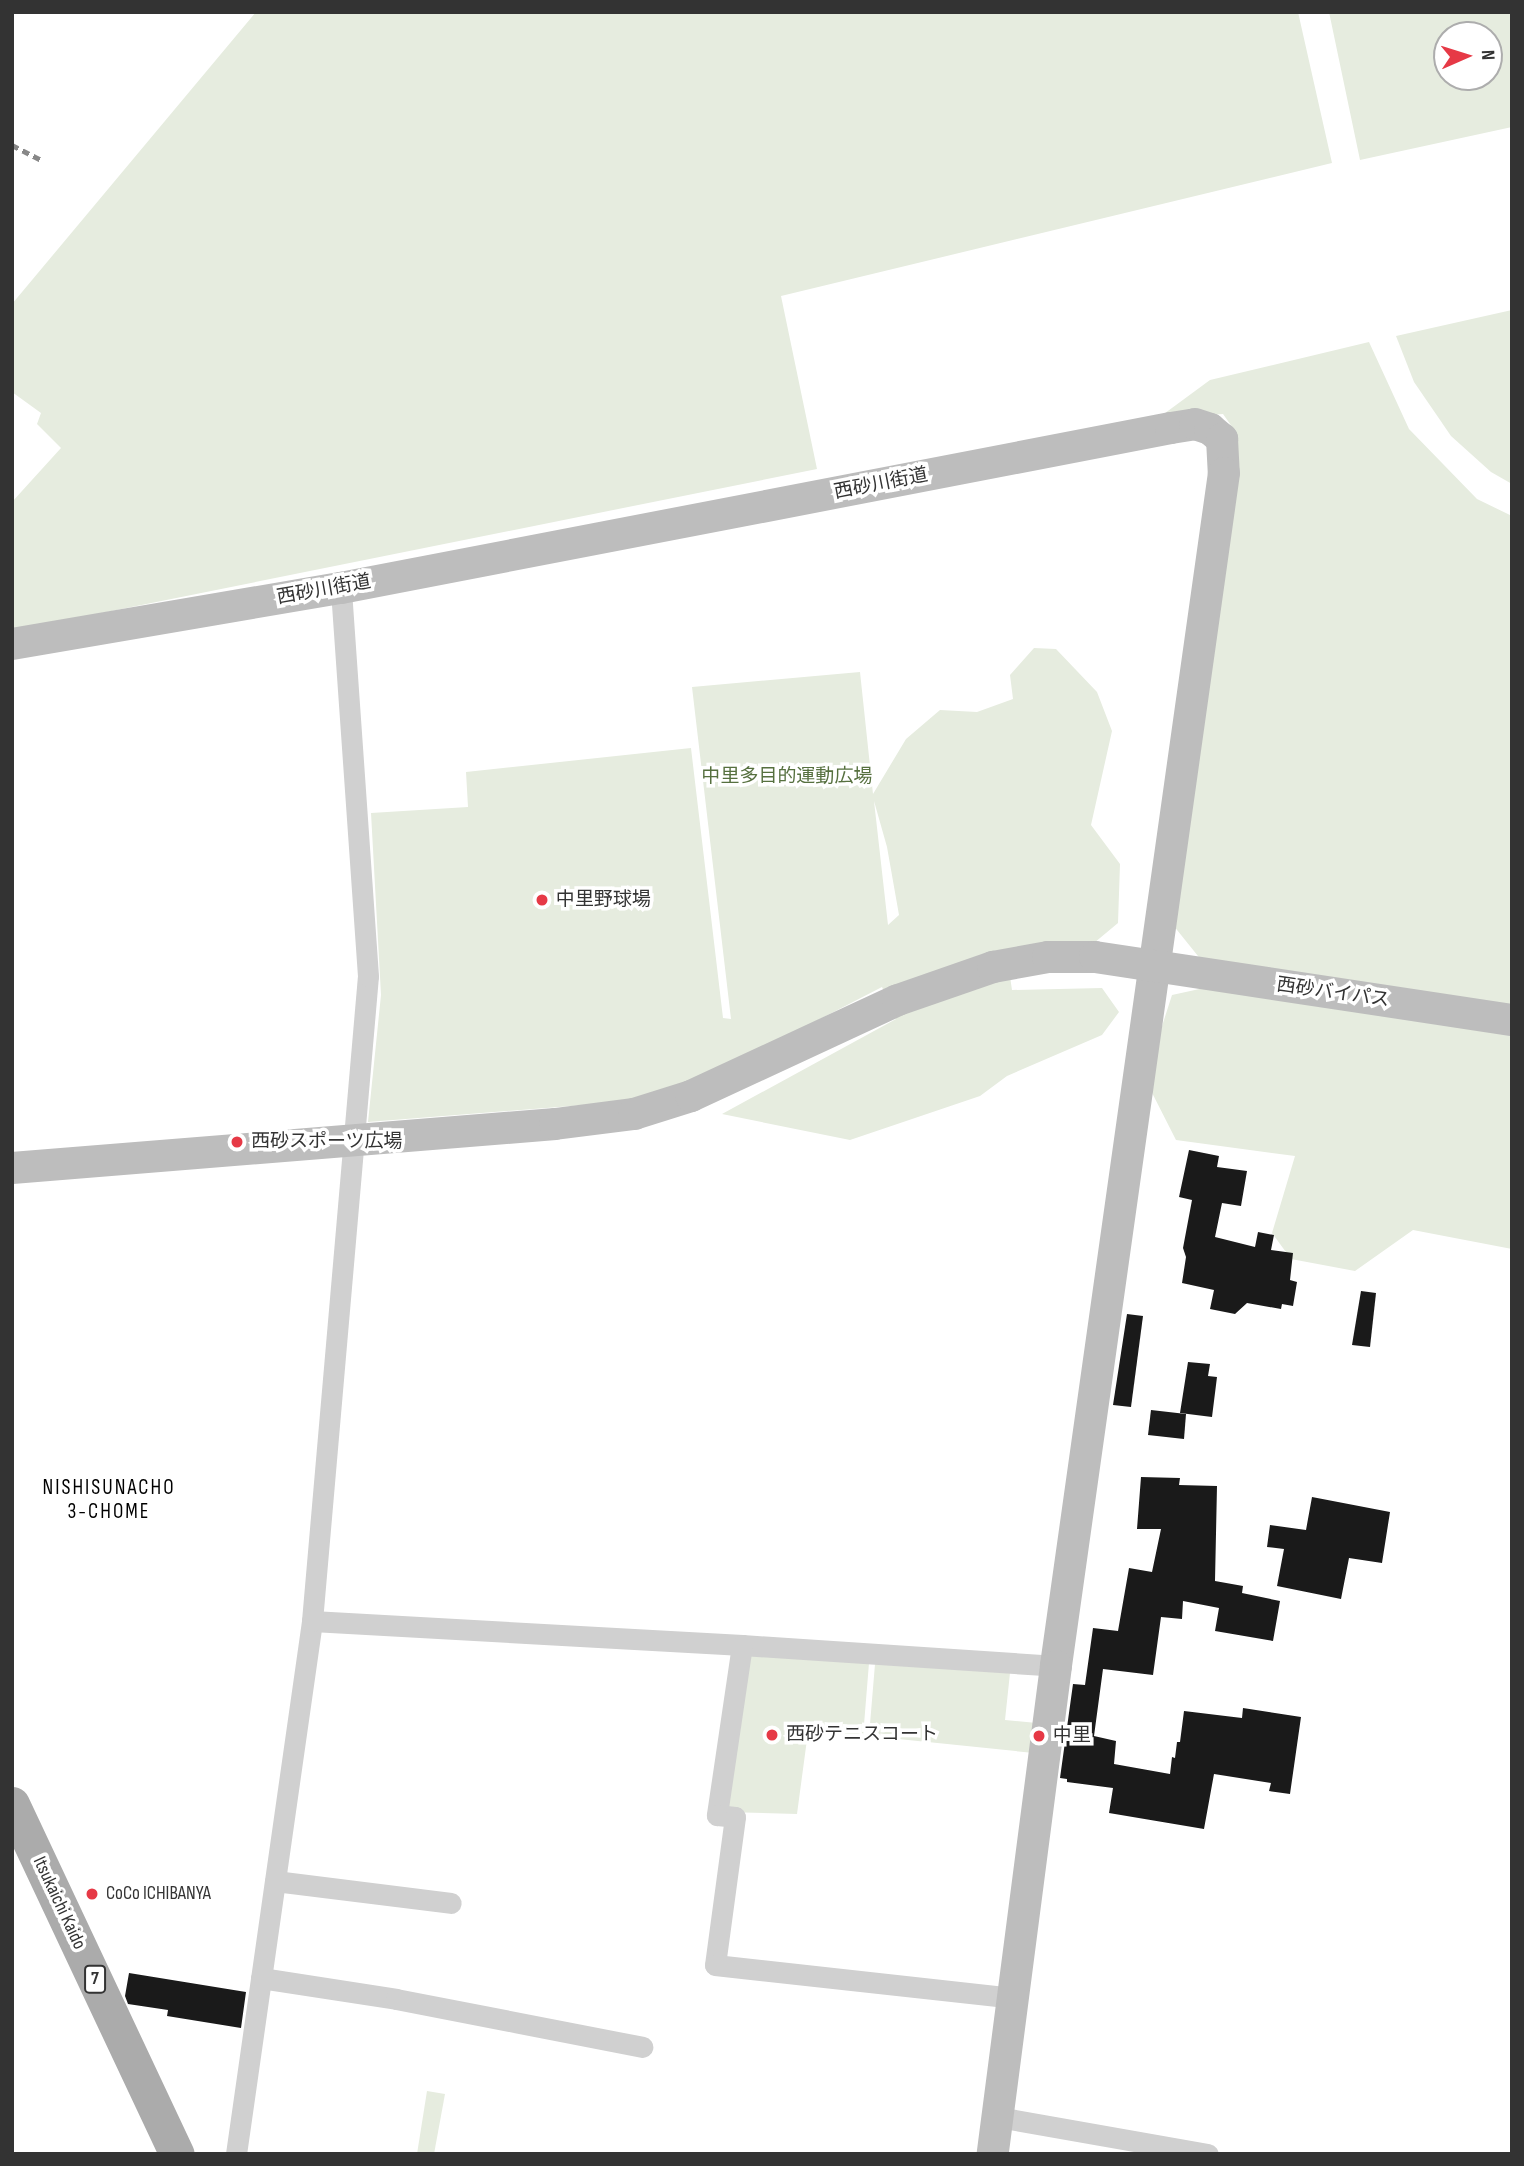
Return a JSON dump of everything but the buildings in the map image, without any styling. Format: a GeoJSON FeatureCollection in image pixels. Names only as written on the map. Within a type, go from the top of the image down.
{"type":"FeatureCollection","features":[{"type":"Feature","properties":{"kind":"main road","name":"Itsukaichi Kaido"},"geometry":{"type":"LineString","coordinates":[[12,1804],[177,2154]]}},
{"type":"Feature","properties":{"kind":"street","name":"西砂川街道"},"geometry":{"type":"LineString","coordinates":[[12,644],[341,588],[1171,428],[1195,424],[1210,429],[1222,439],[1224,473],[1056,1666],[992,2154]]}},
{"type":"Feature","properties":{"kind":"street"},"geometry":{"type":"LineString","coordinates":[[236,2154],[312,1621],[368,976],[341,588]]}},
{"type":"Feature","properties":{"kind":"street","name":"西砂バイパス"},"geometry":{"type":"LineString","coordinates":[[12,1168],[555,1124],[634,1114],[691,1096],[898,1000],[993,967],[1048,957],[1095,957],[1512,1020]]}},
{"type":"Feature","properties":{"kind":"street"},"geometry":{"type":"LineString","coordinates":[[312,1621],[1056,1666]]}},
{"type":"Feature","properties":{"kind":"street"},"geometry":{"type":"LineString","coordinates":[[743,1645],[717,1815],[735,1816],[715,1965],[1013,1998]]}},
{"type":"Feature","properties":{"kind":"street"},"geometry":{"type":"LineString","coordinates":[[275,1881],[412,1908],[452,1903]]}},
{"type":"Feature","properties":{"kind":"street"},"geometry":{"type":"LineString","coordinates":[[261,1978],[396,1999],[642,2047]]}},
{"type":"Feature","properties":{"kind":"street"},"geometry":{"type":"LineString","coordinates":[[998,2117],[1208,2154]]}},
{"type":"Feature","properties":{"kind":"green space"},"geometry":{"type":"Polygon","coordinates":[[[256,12],[1298,12],[1332,163],[781,296],[817,469],[12,631],[12,502],[61,448],[37,424],[41,413],[12,392],[12,304],[256,12]]]}},
{"type":"Feature","properties":{"kind":"green space"},"geometry":{"type":"Polygon","coordinates":[[[1329,12],[1512,12],[1512,127],[1360,160],[1329,12]]]}},
{"type":"Feature","properties":{"kind":"green space"},"geometry":{"type":"Polygon","coordinates":[[[1512,310],[1512,484],[1491,472],[1451,436],[1414,382],[1396,336],[1512,310]]]}},
{"type":"Feature","properties":{"kind":"green space"},"geometry":{"type":"Polygon","coordinates":[[[1369,342],[1409,429],[1477,499],[1512,516],[1512,1007],[1202,961],[1173,925],[1237,434],[1223,414],[1157,419],[1210,380],[1369,342]]]}},
{"type":"Feature","properties":{"kind":"green space","name":"中里多目的運動広場"},"geometry":{"type":"Polygon","coordinates":[[[1034,648],[1056,649],[1097,692],[1112,731],[1091,825],[1120,864],[1118,923],[1094,943],[1007,956],[1012,990],[1102,988],[1119,1012],[1102,1035],[1007,1076],[980,1096],[850,1140],[722,1114],[896,1019],[882,987],[675,1094],[597,1104],[368,1122],[381,995],[371,813],[468,807],[466,772],[691,748],[723,1018],[731,1019],[692,687],[860,672],[873,794],[906,739],[940,710],[977,712],[1013,699],[1010,675],[1034,648]],[[874,801],[888,925],[899,915],[887,847],[874,801]]]}},
{"type":"Feature","properties":{"kind":"green space"},"geometry":{"type":"Polygon","coordinates":[[[1204,988],[1512,1033],[1512,1249],[1413,1230],[1355,1271],[1291,1259],[1272,1233],[1295,1156],[1176,1140],[1145,1079],[1172,995],[1204,988]]]}},
{"type":"Feature","properties":{"kind":"green space","name":"西砂テニスコート"},"geometry":{"type":"Polygon","coordinates":[[[749,1655],[869,1663],[863,1737],[808,1732],[797,1814],[723,1812],[749,1655]]]}},
{"type":"Feature","properties":{"kind":"green space"},"geometry":{"type":"Polygon","coordinates":[[[875,1664],[1010,1673],[1005,1720],[1037,1723],[1034,1753],[869,1736],[875,1664]]]}},
{"type":"Feature","properties":{"kind":"green space"},"geometry":{"type":"Polygon","coordinates":[[[427,2091],[445,2094],[434,2154],[417,2154],[427,2091]]]}},
{"type":"Feature","properties":{"kind":"railway"},"geometry":{"type":"LineString","coordinates":[[12,145],[42,160]]}},
{"type":"Feature","properties":{"kind":"place","name":"中里野球場"},"geometry":{"type":"Point","coordinates":[542,900]}},
{"type":"Feature","properties":{"kind":"place","name":"西砂スポーツ広場"},"geometry":{"type":"Point","coordinates":[237,1142]}},
{"type":"Feature","properties":{"kind":"place","name":"西砂テニスコート"},"geometry":{"type":"Point","coordinates":[772,1735]}},
{"type":"Feature","properties":{"kind":"place","name":"中里"},"geometry":{"type":"Point","coordinates":[1039,1736]}},
{"type":"Feature","properties":{"kind":"place","name":"CoCo ICHIBANYA"},"geometry":{"type":"Point","coordinates":[92,1894]}},
{"type":"Feature","properties":{"kind":"district","name":"NISHISUNACHO 3-CHOME"},"geometry":{"type":"Point","coordinates":[109,1500]}}]}
